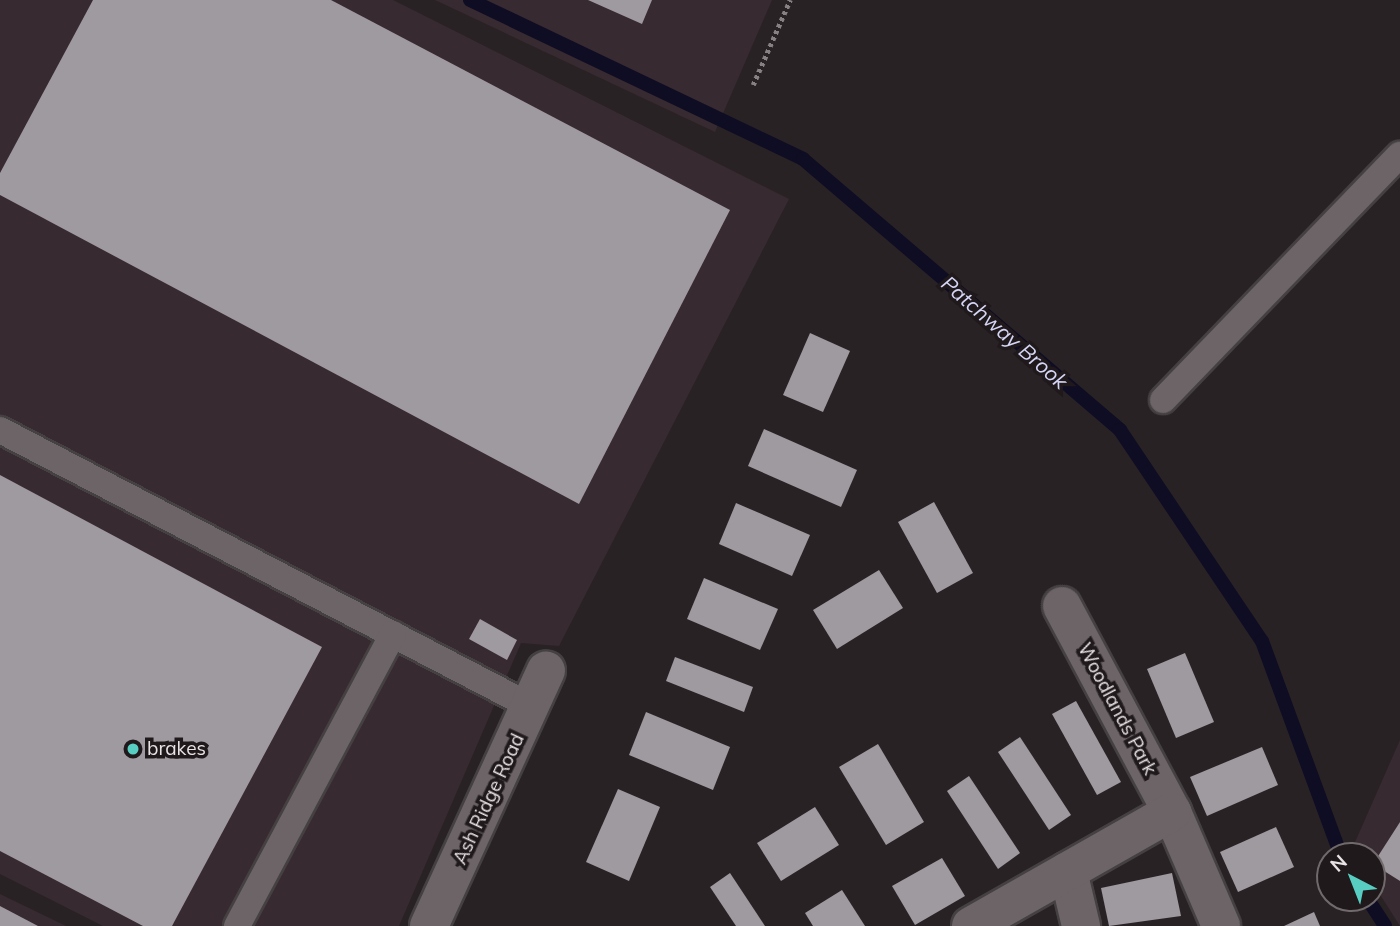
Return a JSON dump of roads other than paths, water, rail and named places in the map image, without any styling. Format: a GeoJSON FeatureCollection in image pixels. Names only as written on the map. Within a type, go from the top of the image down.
{"type":"FeatureCollection","features":[{"type":"Feature","properties":{"kind":"street","name":"Woodlands Park"},"geometry":{"type":"LineString","coordinates":[[1062,606],[1172,812],[1221,926]]}},
{"type":"Feature","properties":{"kind":"street","name":"Ash Ridge Road"},"geometry":{"type":"LineString","coordinates":[[429,926],[532,707],[546,671]]}},
{"type":"Feature","properties":{"kind":"street"},"geometry":{"type":"LineString","coordinates":[[971,926],[1172,812]]}},
{"type":"Feature","properties":{"kind":"street"},"geometry":{"type":"LineString","coordinates":[[1068,870],[1081,926]]}},
{"type":"Feature","properties":{"kind":"lane"},"geometry":{"type":"LineString","coordinates":[[1163,400],[1400,155]]}},
{"type":"Feature","properties":{"kind":"lane"},"geometry":{"type":"LineString","coordinates":[[0,430],[532,707]]}},
{"type":"Feature","properties":{"kind":"lane"},"geometry":{"type":"LineString","coordinates":[[237,926],[393,634]]}},
{"type":"Feature","properties":{"kind":"waterway","name":"Patchway Brook"},"geometry":{"type":"LineString","coordinates":[[470,0],[803,159],[1120,430],[1262,641],[1336,842]]}},
{"type":"Feature","properties":{"kind":"waterway","name":"Patchway Brook"},"geometry":{"type":"LineString","coordinates":[[1376,912],[1385,926]]}},
{"type":"Feature","properties":{"kind":"place","name":"brakes"},"geometry":{"type":"Point","coordinates":[133,749]}}]}
